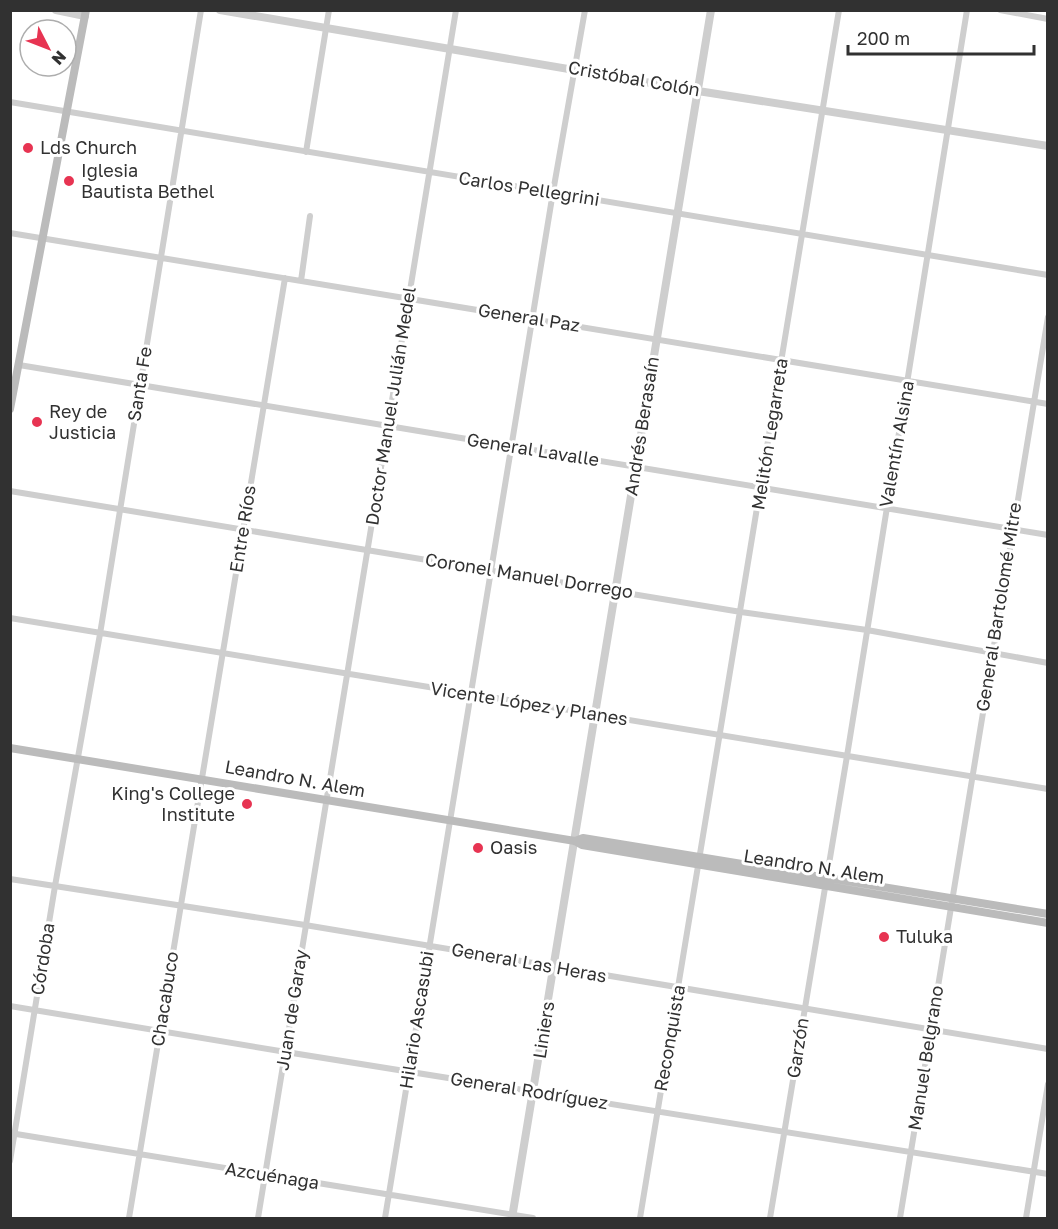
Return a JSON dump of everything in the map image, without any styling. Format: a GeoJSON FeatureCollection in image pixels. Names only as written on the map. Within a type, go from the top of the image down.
{"type":"FeatureCollection","features":[{"type":"Feature","properties":{"kind":"main road"},"geometry":{"type":"LineString","coordinates":[[10,409],[85,13]]}},
{"type":"Feature","properties":{"kind":"main road","name":"Leandro N. Alem"},"geometry":{"type":"LineString","coordinates":[[10,748],[450,822],[575,841],[583,838],[698,861],[951,902],[1047,914]]}},
{"type":"Feature","properties":{"kind":"main road","name":"Leandro N. Alem"},"geometry":{"type":"LineString","coordinates":[[951,902],[1047,923]]}},
{"type":"Feature","properties":{"kind":"street"},"geometry":{"type":"LineString","coordinates":[[56,10],[85,13]]}},
{"type":"Feature","properties":{"kind":"street","name":"Santa Fe"},"geometry":{"type":"LineString","coordinates":[[77,758],[100,634],[201,10]]}},
{"type":"Feature","properties":{"kind":"street","name":"Cristóbal Colón"},"geometry":{"type":"LineString","coordinates":[[220,10],[698,91],[1047,146]]}},
{"type":"Feature","properties":{"kind":"street"},"geometry":{"type":"LineString","coordinates":[[306,152],[329,10]]}},
{"type":"Feature","properties":{"kind":"street","name":"Doctor Manuel Julián Medel"},"geometry":{"type":"LineString","coordinates":[[327,801],[456,10]]}},
{"type":"Feature","properties":{"kind":"street","name":"Hilario Ascasubi"},"geometry":{"type":"LineString","coordinates":[[385,1218],[553,192],[585,10]]}},
{"type":"Feature","properties":{"kind":"street","name":"Andrés Berasaín"},"geometry":{"type":"LineString","coordinates":[[575,841],[711,10]]}},
{"type":"Feature","properties":{"kind":"street","name":"Melitón Legarreta"},"geometry":{"type":"LineString","coordinates":[[698,861],[839,10]]}},
{"type":"Feature","properties":{"kind":"street","name":"Valentín Alsina"},"geometry":{"type":"LineString","coordinates":[[825,881],[967,10]]}},
{"type":"Feature","properties":{"kind":"street"},"geometry":{"type":"LineString","coordinates":[[1000,10],[1047,19]]}},
{"type":"Feature","properties":{"kind":"street","name":"Carlos Pellegrini"},"geometry":{"type":"LineString","coordinates":[[10,102],[1047,275]]}},
{"type":"Feature","properties":{"kind":"street"},"geometry":{"type":"LineString","coordinates":[[301,281],[310,216]]}},
{"type":"Feature","properties":{"kind":"street","name":"General Paz"},"geometry":{"type":"LineString","coordinates":[[10,233],[1047,404]]}},
{"type":"Feature","properties":{"kind":"street","name":"Entre Ríos"},"geometry":{"type":"LineString","coordinates":[[202,780],[285,278]]}},
{"type":"Feature","properties":{"kind":"street","name":"General Bartolomé Mitre"},"geometry":{"type":"LineString","coordinates":[[951,902],[1047,317]]}},
{"type":"Feature","properties":{"kind":"street","name":"General Lavalle"},"geometry":{"type":"LineString","coordinates":[[19,365],[1047,535]]}},
{"type":"Feature","properties":{"kind":"street","name":"Coronel Manuel Dorrego"},"geometry":{"type":"LineString","coordinates":[[10,491],[741,612],[867,630],[1047,663]]}},
{"type":"Feature","properties":{"kind":"street","name":"Vicente López y Planes"},"geometry":{"type":"LineString","coordinates":[[10,618],[1047,789]]}},
{"type":"Feature","properties":{"kind":"street","name":"Córdoba"},"geometry":{"type":"LineString","coordinates":[[10,1161],[77,758]]}},
{"type":"Feature","properties":{"kind":"street","name":"Chacabuco"},"geometry":{"type":"LineString","coordinates":[[129,1218],[202,780]]}},
{"type":"Feature","properties":{"kind":"street","name":"Juan de Garay"},"geometry":{"type":"LineString","coordinates":[[258,1218],[327,801]]}},
{"type":"Feature","properties":{"kind":"street","name":"Liniers"},"geometry":{"type":"LineString","coordinates":[[512,1217],[575,841]]}},
{"type":"Feature","properties":{"kind":"street","name":"Reconquista"},"geometry":{"type":"LineString","coordinates":[[640,1218],[698,861]]}},
{"type":"Feature","properties":{"kind":"street","name":"General Las Heras"},"geometry":{"type":"LineString","coordinates":[[10,879],[180,905],[1047,1049]]}},
{"type":"Feature","properties":{"kind":"street","name":"Garzón"},"geometry":{"type":"LineString","coordinates":[[770,1218],[825,881]]}},
{"type":"Feature","properties":{"kind":"street","name":"Manuel Belgrano"},"geometry":{"type":"LineString","coordinates":[[900,1218],[951,902]]}},
{"type":"Feature","properties":{"kind":"street","name":"General Rodríguez"},"geometry":{"type":"LineString","coordinates":[[10,1006],[1047,1174]]}},
{"type":"Feature","properties":{"kind":"street"},"geometry":{"type":"LineString","coordinates":[[1026,1218],[1047,1084]]}},
{"type":"Feature","properties":{"kind":"street","name":"Azcuénaga"},"geometry":{"type":"LineString","coordinates":[[13,1133],[512,1217],[533,1218]]}},
{"type":"Feature","properties":{"kind":"place","name":"Lds Church"},"geometry":{"type":"Point","coordinates":[28,148]}},
{"type":"Feature","properties":{"kind":"place","name":"Iglesia Bautista Bethel"},"geometry":{"type":"Point","coordinates":[69,181]}},
{"type":"Feature","properties":{"kind":"place","name":"Rey de Justicia"},"geometry":{"type":"Point","coordinates":[37,422]}},
{"type":"Feature","properties":{"kind":"place","name":"King's College Institute"},"geometry":{"type":"Point","coordinates":[247,804]}},
{"type":"Feature","properties":{"kind":"place","name":"Oasis"},"geometry":{"type":"Point","coordinates":[478,848]}},
{"type":"Feature","properties":{"kind":"place","name":"Tuluka"},"geometry":{"type":"Point","coordinates":[884,937]}}]}
